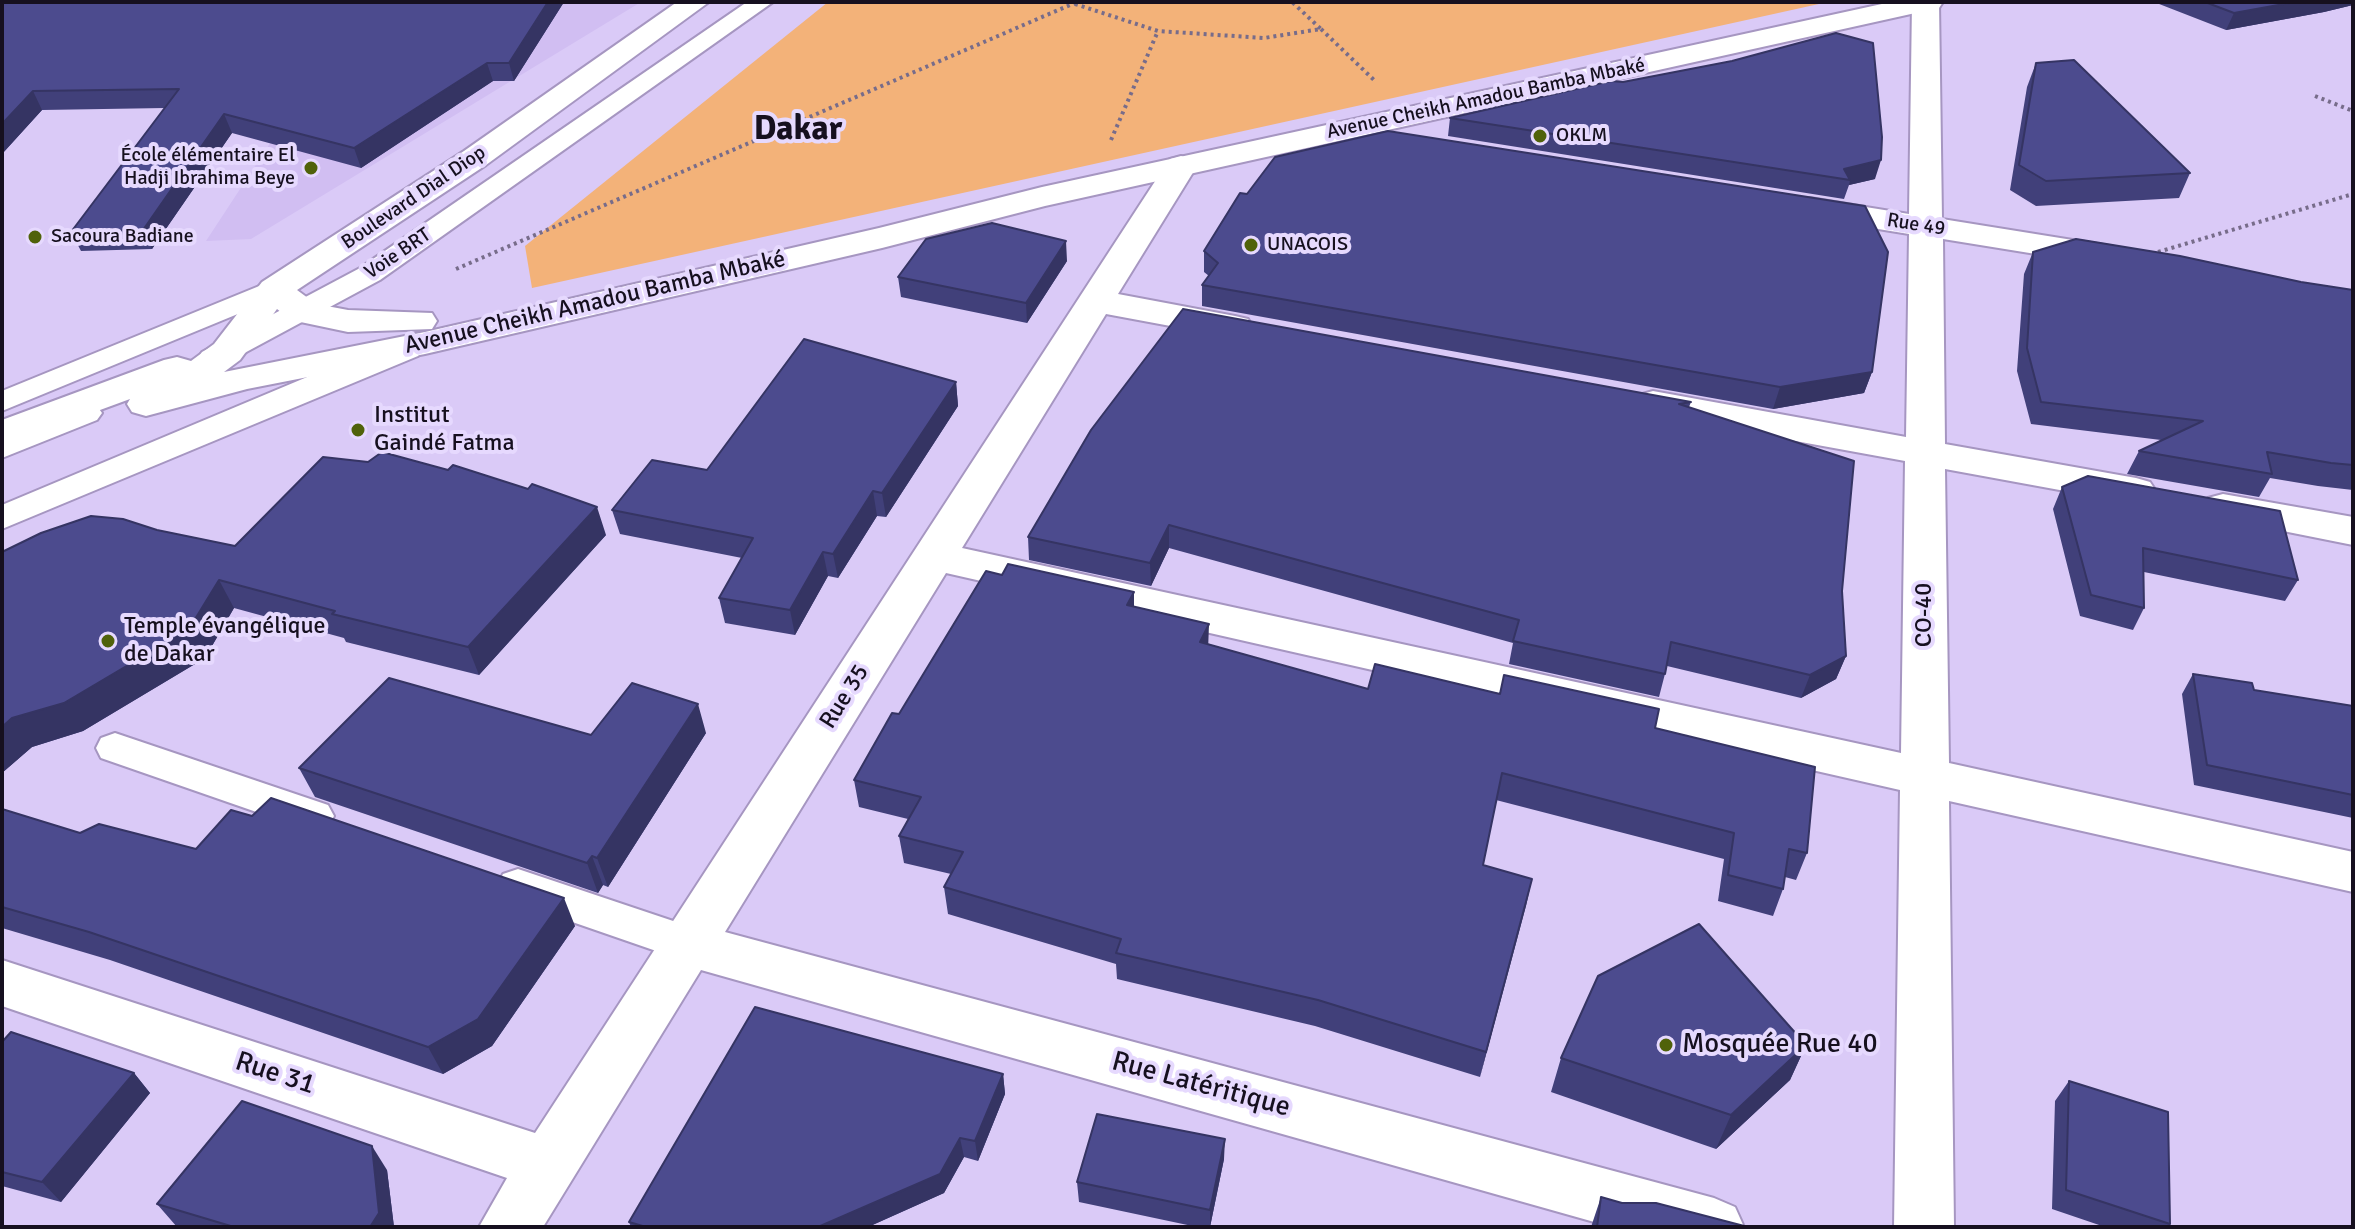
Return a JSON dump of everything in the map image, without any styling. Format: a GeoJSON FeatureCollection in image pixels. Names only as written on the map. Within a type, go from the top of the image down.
{"type":"FeatureCollection","features":[{"type":"Feature","properties":{"kind":"street","name":"Boulevard Dial Diop"},"geometry":{"type":"LineString","coordinates":[[146,404],[227,352],[274,289],[475,158],[695,2]]}},
{"type":"Feature","properties":{"kind":"street","name":"Avenue Cheikh Amadou Bamba Mbaké"},"geometry":{"type":"LineString","coordinates":[[146,404],[422,332],[882,238],[1130,177],[1928,2]]}},
{"type":"Feature","properties":{"kind":"street","name":"CO-40"},"geometry":{"type":"LineString","coordinates":[[1924,1227],[1928,2]]}},
{"type":"Feature","properties":{"kind":"street"},"geometry":{"type":"LineString","coordinates":[[1338,131],[1431,146]]}},
{"type":"Feature","properties":{"kind":"street","name":"Rue 35"},"geometry":{"type":"LineString","coordinates":[[509,1227],[1181,166]]}},
{"type":"Feature","properties":{"kind":"street","name":"Rue 49"},"geometry":{"type":"LineString","coordinates":[[1771,202],[2138,261]]}},
{"type":"Feature","properties":{"kind":"street"},"geometry":{"type":"LineString","coordinates":[[274,289],[304,312],[422,332]]}},
{"type":"Feature","properties":{"kind":"street"},"geometry":{"type":"LineString","coordinates":[[1096,301],[1268,333]]}},
{"type":"Feature","properties":{"kind":"street","name":"Avenue Cheikh Amadou Bamba Mbaké"},"geometry":{"type":"LineString","coordinates":[[227,352],[422,332]]}},
{"type":"Feature","properties":{"kind":"street"},"geometry":{"type":"LineString","coordinates":[[2,434],[124,386],[227,352]]}},
{"type":"Feature","properties":{"kind":"street"},"geometry":{"type":"LineString","coordinates":[[1612,396],[2353,531]]}},
{"type":"Feature","properties":{"kind":"street"},"geometry":{"type":"LineString","coordinates":[[2,466],[146,404]]}},
{"type":"Feature","properties":{"kind":"street"},"geometry":{"type":"LineString","coordinates":[[934,556],[2353,872]]}},
{"type":"Feature","properties":{"kind":"street","name":"Rue Latéritique"},"geometry":{"type":"LineString","coordinates":[[688,944],[1714,1227]]}},
{"type":"Feature","properties":{"kind":"street","name":"Rue 31"},"geometry":{"type":"LineString","coordinates":[[2,983],[549,1165]]}},
{"type":"Feature","properties":{"kind":"lane","name":"Voie BRT"},"geometry":{"type":"LineString","coordinates":[[2,448],[227,352],[370,274],[762,2]]}},
{"type":"Feature","properties":{"kind":"lane"},"geometry":{"type":"LineString","coordinates":[[2,402],[274,289]]}},
{"type":"Feature","properties":{"kind":"lane"},"geometry":{"type":"LineString","coordinates":[[2,518],[342,374],[422,332]]}},
{"type":"Feature","properties":{"kind":"lane"},"geometry":{"type":"LineString","coordinates":[[115,748],[357,830]]}},
{"type":"Feature","properties":{"kind":"lane"},"geometry":{"type":"LineString","coordinates":[[477,872],[688,944]]}},
{"type":"Feature","properties":{"kind":"path"},"geometry":{"type":"LineString","coordinates":[[1292,2],[1410,116]]}},
{"type":"Feature","properties":{"kind":"path"},"geometry":{"type":"LineString","coordinates":[[448,273],[1074,3],[1158,31],[1264,38],[1321,29]]}},
{"type":"Feature","properties":{"kind":"path"},"geometry":{"type":"LineString","coordinates":[[1130,177],[1107,148],[1158,31]]}},
{"type":"Feature","properties":{"kind":"path"},"geometry":{"type":"LineString","coordinates":[[2315,96],[2353,111]]}},
{"type":"Feature","properties":{"kind":"path"},"geometry":{"type":"LineString","coordinates":[[2138,261],[2353,194]]}},
{"type":"Feature","properties":{"kind":"shaded area","name":"École élémentaire El Hadji Ibrahima Beye"},"geometry":{"type":"Polygon","coordinates":[[[285,2],[641,2],[251,239],[206,241],[301,96],[285,2]]]}},
{"type":"Feature","properties":{"kind":"shaded area"},"geometry":{"type":"Polygon","coordinates":[[[828,2],[1828,2],[532,288],[525,246],[828,2]]]}},
{"type":"Feature","properties":{"kind":"building"},"geometry":{"type":"Polygon","coordinates":[[[2,2],[548,2],[509,63],[487,63],[354,148],[224,114],[143,230],[71,232],[179,89],[33,91],[2,124],[2,2]]]}},
{"type":"Feature","properties":{"kind":"building"},"geometry":{"type":"Polygon","coordinates":[[[2205,2],[2295,2],[2234,13],[2205,2]]]}},
{"type":"Feature","properties":{"kind":"building"},"geometry":{"type":"Polygon","coordinates":[[[1836,33],[1873,43],[1882,137],[1881,160],[1844,169],[1850,180],[1450,118],[1611,81],[1623,82],[1732,61],[1836,33]]]}},
{"type":"Feature","properties":{"kind":"building"},"geometry":{"type":"Polygon","coordinates":[[[2074,60],[2190,173],[2046,181],[2019,165],[2036,63],[2074,60]]]}},
{"type":"Feature","properties":{"kind":"building"},"geometry":{"type":"Polygon","coordinates":[[[1388,131],[1865,206],[1888,252],[1872,372],[1780,387],[1202,285],[1218,263],[1204,251],[1240,193],[1247,194],[1275,157],[1388,131]]]}},
{"type":"Feature","properties":{"kind":"building"},"geometry":{"type":"Polygon","coordinates":[[[992,223],[1066,241],[1026,303],[898,277],[926,239],[992,223]]]}},
{"type":"Feature","properties":{"kind":"building"},"geometry":{"type":"Polygon","coordinates":[[[2076,239],[2353,290],[2353,465],[2267,452],[2272,474],[2139,451],[2203,421],[2041,402],[2027,348],[2033,252],[2076,239]]]}},
{"type":"Feature","properties":{"kind":"building"},"geometry":{"type":"Polygon","coordinates":[[[1183,309],[1691,402],[1679,404],[1854,461],[1842,591],[1846,656],[1810,675],[1671,642],[1665,674],[1513,641],[1519,620],[1169,525],[1150,563],[1028,537],[1091,430],[1183,309]]]}},
{"type":"Feature","properties":{"kind":"building"},"geometry":{"type":"Polygon","coordinates":[[[804,339],[956,382],[882,493],[873,491],[833,554],[823,552],[790,610],[719,598],[753,538],[612,510],[652,460],[707,470],[804,339]]]}},
{"type":"Feature","properties":{"kind":"building"},"geometry":{"type":"Polygon","coordinates":[[[382,452],[448,470],[453,465],[528,489],[532,484],[597,507],[468,647],[332,614],[335,611],[219,580],[189,629],[64,703],[12,718],[2,727],[2,552],[41,533],[91,516],[123,519],[157,530],[235,546],[323,457],[368,462],[382,452]]]}},
{"type":"Feature","properties":{"kind":"building"},"geometry":{"type":"Polygon","coordinates":[[[2088,476],[2280,511],[2298,580],[2143,548],[2144,608],[2091,595],[2062,487],[2088,476]]]}},
{"type":"Feature","properties":{"kind":"building"},"geometry":{"type":"Polygon","coordinates":[[[1008,564],[1134,592],[1127,605],[1209,624],[1200,642],[1368,689],[1375,664],[1500,694],[1504,675],[1659,709],[1655,728],[1815,767],[1807,853],[1789,849],[1783,889],[1728,875],[1734,833],[1502,773],[1483,865],[1532,879],[1486,1052],[1318,1000],[1116,953],[1121,939],[944,887],[963,852],[899,836],[921,797],[854,780],[892,713],[899,714],[986,571],[1002,575],[1008,564]]]}},
{"type":"Feature","properties":{"kind":"building"},"geometry":{"type":"Polygon","coordinates":[[[2193,674],[2252,683],[2254,690],[2353,706],[2353,795],[2207,765],[2193,674]]]}},
{"type":"Feature","properties":{"kind":"building"},"geometry":{"type":"Polygon","coordinates":[[[389,678],[591,735],[632,683],[698,704],[597,858],[592,856],[587,863],[299,768],[389,678]]]}},
{"type":"Feature","properties":{"kind":"building"},"geometry":{"type":"Polygon","coordinates":[[[271,798],[564,898],[478,1019],[428,1047],[89,932],[2,907],[2,809],[80,833],[99,824],[196,849],[231,810],[252,816],[271,798]]]}},
{"type":"Feature","properties":{"kind":"building","name":"Mosquée Rue 40"},"geometry":{"type":"Polygon","coordinates":[[[1699,924],[1806,1045],[1731,1115],[1561,1058],[1598,976],[1699,924]]]}},
{"type":"Feature","properties":{"kind":"building"},"geometry":{"type":"Polygon","coordinates":[[[755,1007],[1003,1074],[975,1141],[960,1138],[940,1174],[818,1227],[646,1227],[629,1222],[755,1007]]]}},
{"type":"Feature","properties":{"kind":"building"},"geometry":{"type":"Polygon","coordinates":[[[11,1032],[134,1073],[42,1182],[2,1172],[2,1042],[11,1032]]]}},
{"type":"Feature","properties":{"kind":"building"},"geometry":{"type":"Polygon","coordinates":[[[2069,1081],[2168,1112],[2170,1224],[2066,1190],[2069,1081]]]}},
{"type":"Feature","properties":{"kind":"building"},"geometry":{"type":"Polygon","coordinates":[[[242,1101],[372,1146],[379,1213],[370,1227],[234,1227],[157,1204],[242,1101]]]}},
{"type":"Feature","properties":{"kind":"building"},"geometry":{"type":"Polygon","coordinates":[[[1097,1114],[1225,1139],[1210,1210],[1077,1182],[1097,1114]]]}},
{"type":"Feature","properties":{"kind":"building"},"geometry":{"type":"Polygon","coordinates":[[[1601,1197],[1622,1203],[1656,1203],[1748,1227],[1597,1227],[1601,1197]]]}},
{"type":"Feature","properties":{"kind":"place","name":"OKLM"},"geometry":{"type":"Point","coordinates":[1540,136]}},
{"type":"Feature","properties":{"kind":"place","name":"École élémentaire El Hadji Ibrahima Beye"},"geometry":{"type":"Point","coordinates":[311,168]}},
{"type":"Feature","properties":{"kind":"place","name":"Sacoura Badiane"},"geometry":{"type":"Point","coordinates":[35,237]}},
{"type":"Feature","properties":{"kind":"place","name":"UNACOIS"},"geometry":{"type":"Point","coordinates":[1251,245]}},
{"type":"Feature","properties":{"kind":"place","name":"Institut Gaindé Fatma"},"geometry":{"type":"Point","coordinates":[358,430]}},
{"type":"Feature","properties":{"kind":"place","name":"Temple évangélique de Dakar"},"geometry":{"type":"Point","coordinates":[108,641]}},
{"type":"Feature","properties":{"kind":"place","name":"Mosquée Rue 40"},"geometry":{"type":"Point","coordinates":[1666,1045]}},
{"type":"Feature","properties":{"kind":"district","name":"Dakar"},"geometry":{"type":"Point","coordinates":[798,130]}}]}
